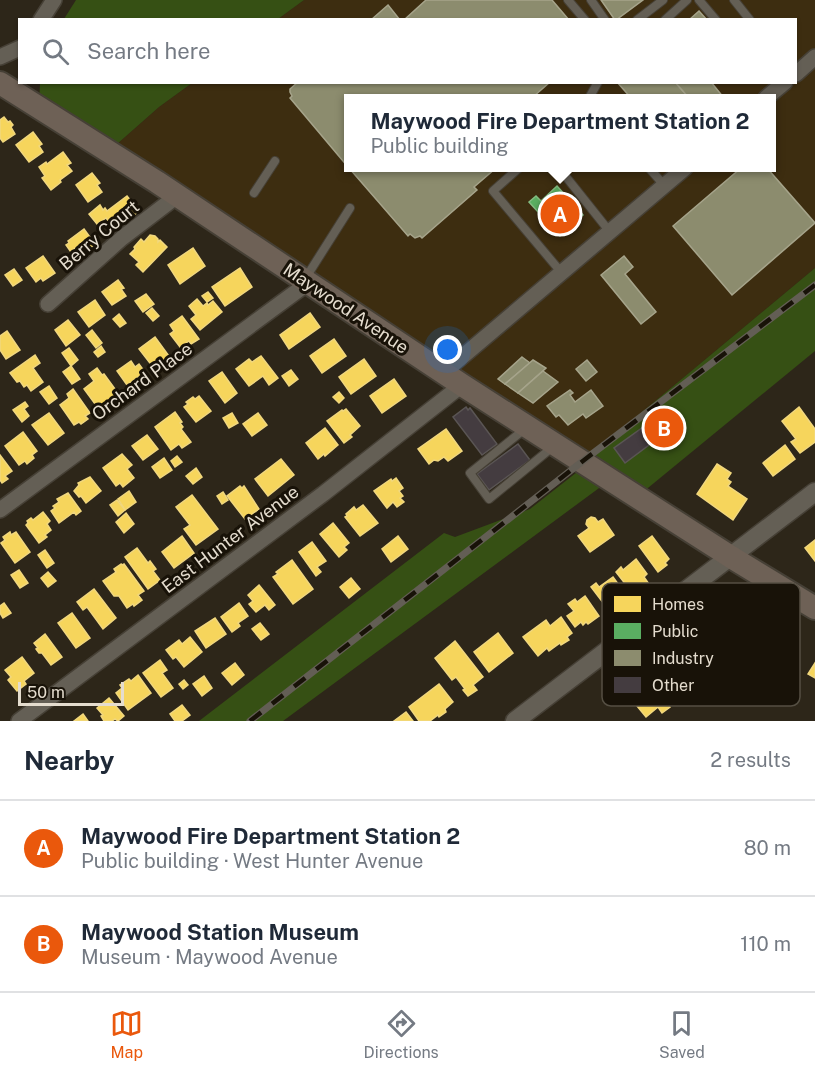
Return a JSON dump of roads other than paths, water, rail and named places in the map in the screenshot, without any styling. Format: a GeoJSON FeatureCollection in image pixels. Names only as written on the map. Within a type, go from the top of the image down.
{"type":"FeatureCollection","features":[{"type":"Feature","properties":{"kind":"main road","name":"Maywood Avenue"},"geometry":{"type":"LineString","coordinates":[[0,83],[28,93],[177,196],[452,379],[773,583]]}},
{"type":"Feature","properties":{"kind":"main road","name":"Maywood Avenue"},"geometry":{"type":"LineString","coordinates":[[800,600],[815,609]]}},
{"type":"Feature","properties":{"kind":"street"},"geometry":{"type":"LineString","coordinates":[[42,18],[54,0]]}},
{"type":"Feature","properties":{"kind":"street"},"geometry":{"type":"LineString","coordinates":[[0,57],[18,49]]}},
{"type":"Feature","properties":{"kind":"street"},"geometry":{"type":"LineString","coordinates":[[797,72],[815,57]]}},
{"type":"Feature","properties":{"kind":"street","name":"East Hunter Avenue"},"geometry":{"type":"LineString","coordinates":[[19,721],[323,494],[452,379],[561,272],[680,172]]}},
{"type":"Feature","properties":{"kind":"street","name":"Berry Court"},"geometry":{"type":"LineString","coordinates":[[48,304],[122,238],[177,196]]}},
{"type":"Feature","properties":{"kind":"street","name":"Orchard Place"},"geometry":{"type":"LineString","coordinates":[[0,510],[306,282]]}},
{"type":"Feature","properties":{"kind":"street"},"geometry":{"type":"LineString","coordinates":[[697,583],[815,492]]}},
{"type":"Feature","properties":{"kind":"street"},"geometry":{"type":"LineString","coordinates":[[515,721],[602,655]]}},
{"type":"Feature","properties":{"kind":"lane"},"geometry":{"type":"LineString","coordinates":[[568,0],[583,18]]}},
{"type":"Feature","properties":{"kind":"lane"},"geometry":{"type":"LineString","coordinates":[[591,0],[604,18]]}},
{"type":"Feature","properties":{"kind":"lane"},"geometry":{"type":"LineString","coordinates":[[640,18],[663,0]]}},
{"type":"Feature","properties":{"kind":"lane"},"geometry":{"type":"LineString","coordinates":[[667,18],[687,0]]}},
{"type":"Feature","properties":{"kind":"lane"},"geometry":{"type":"LineString","coordinates":[[699,0],[714,18]]}},
{"type":"Feature","properties":{"kind":"lane"},"geometry":{"type":"LineString","coordinates":[[734,0],[748,18]]}},
{"type":"Feature","properties":{"kind":"lane"},"geometry":{"type":"LineString","coordinates":[[254,193],[275,161]]}},
{"type":"Feature","properties":{"kind":"lane"},"geometry":{"type":"LineString","coordinates":[[514,172],[493,191],[561,272]]}},
{"type":"Feature","properties":{"kind":"lane"},"geometry":{"type":"LineString","coordinates":[[562,172],[610,231]]}},
{"type":"Feature","properties":{"kind":"lane"},"geometry":{"type":"LineString","coordinates":[[653,172],[664,185]]}},
{"type":"Feature","properties":{"kind":"lane"},"geometry":{"type":"LineString","coordinates":[[306,282],[350,208]]}},
{"type":"Feature","properties":{"kind":"lane"},"geometry":{"type":"LineString","coordinates":[[527,427],[470,473],[489,499],[555,445]]}},
{"type":"Feature","properties":{"kind":"railway"},"geometry":{"type":"LineString","coordinates":[[250,721],[588,457],[815,285]]}},
{"type":"Feature","properties":{"kind":"place","name":"Maywood Fire Department Station 2"},"geometry":{"type":"Point","coordinates":[560,214]}},
{"type":"Feature","properties":{"kind":"place","name":"Maywood Station Museum"},"geometry":{"type":"Point","coordinates":[664,428]}}]}
